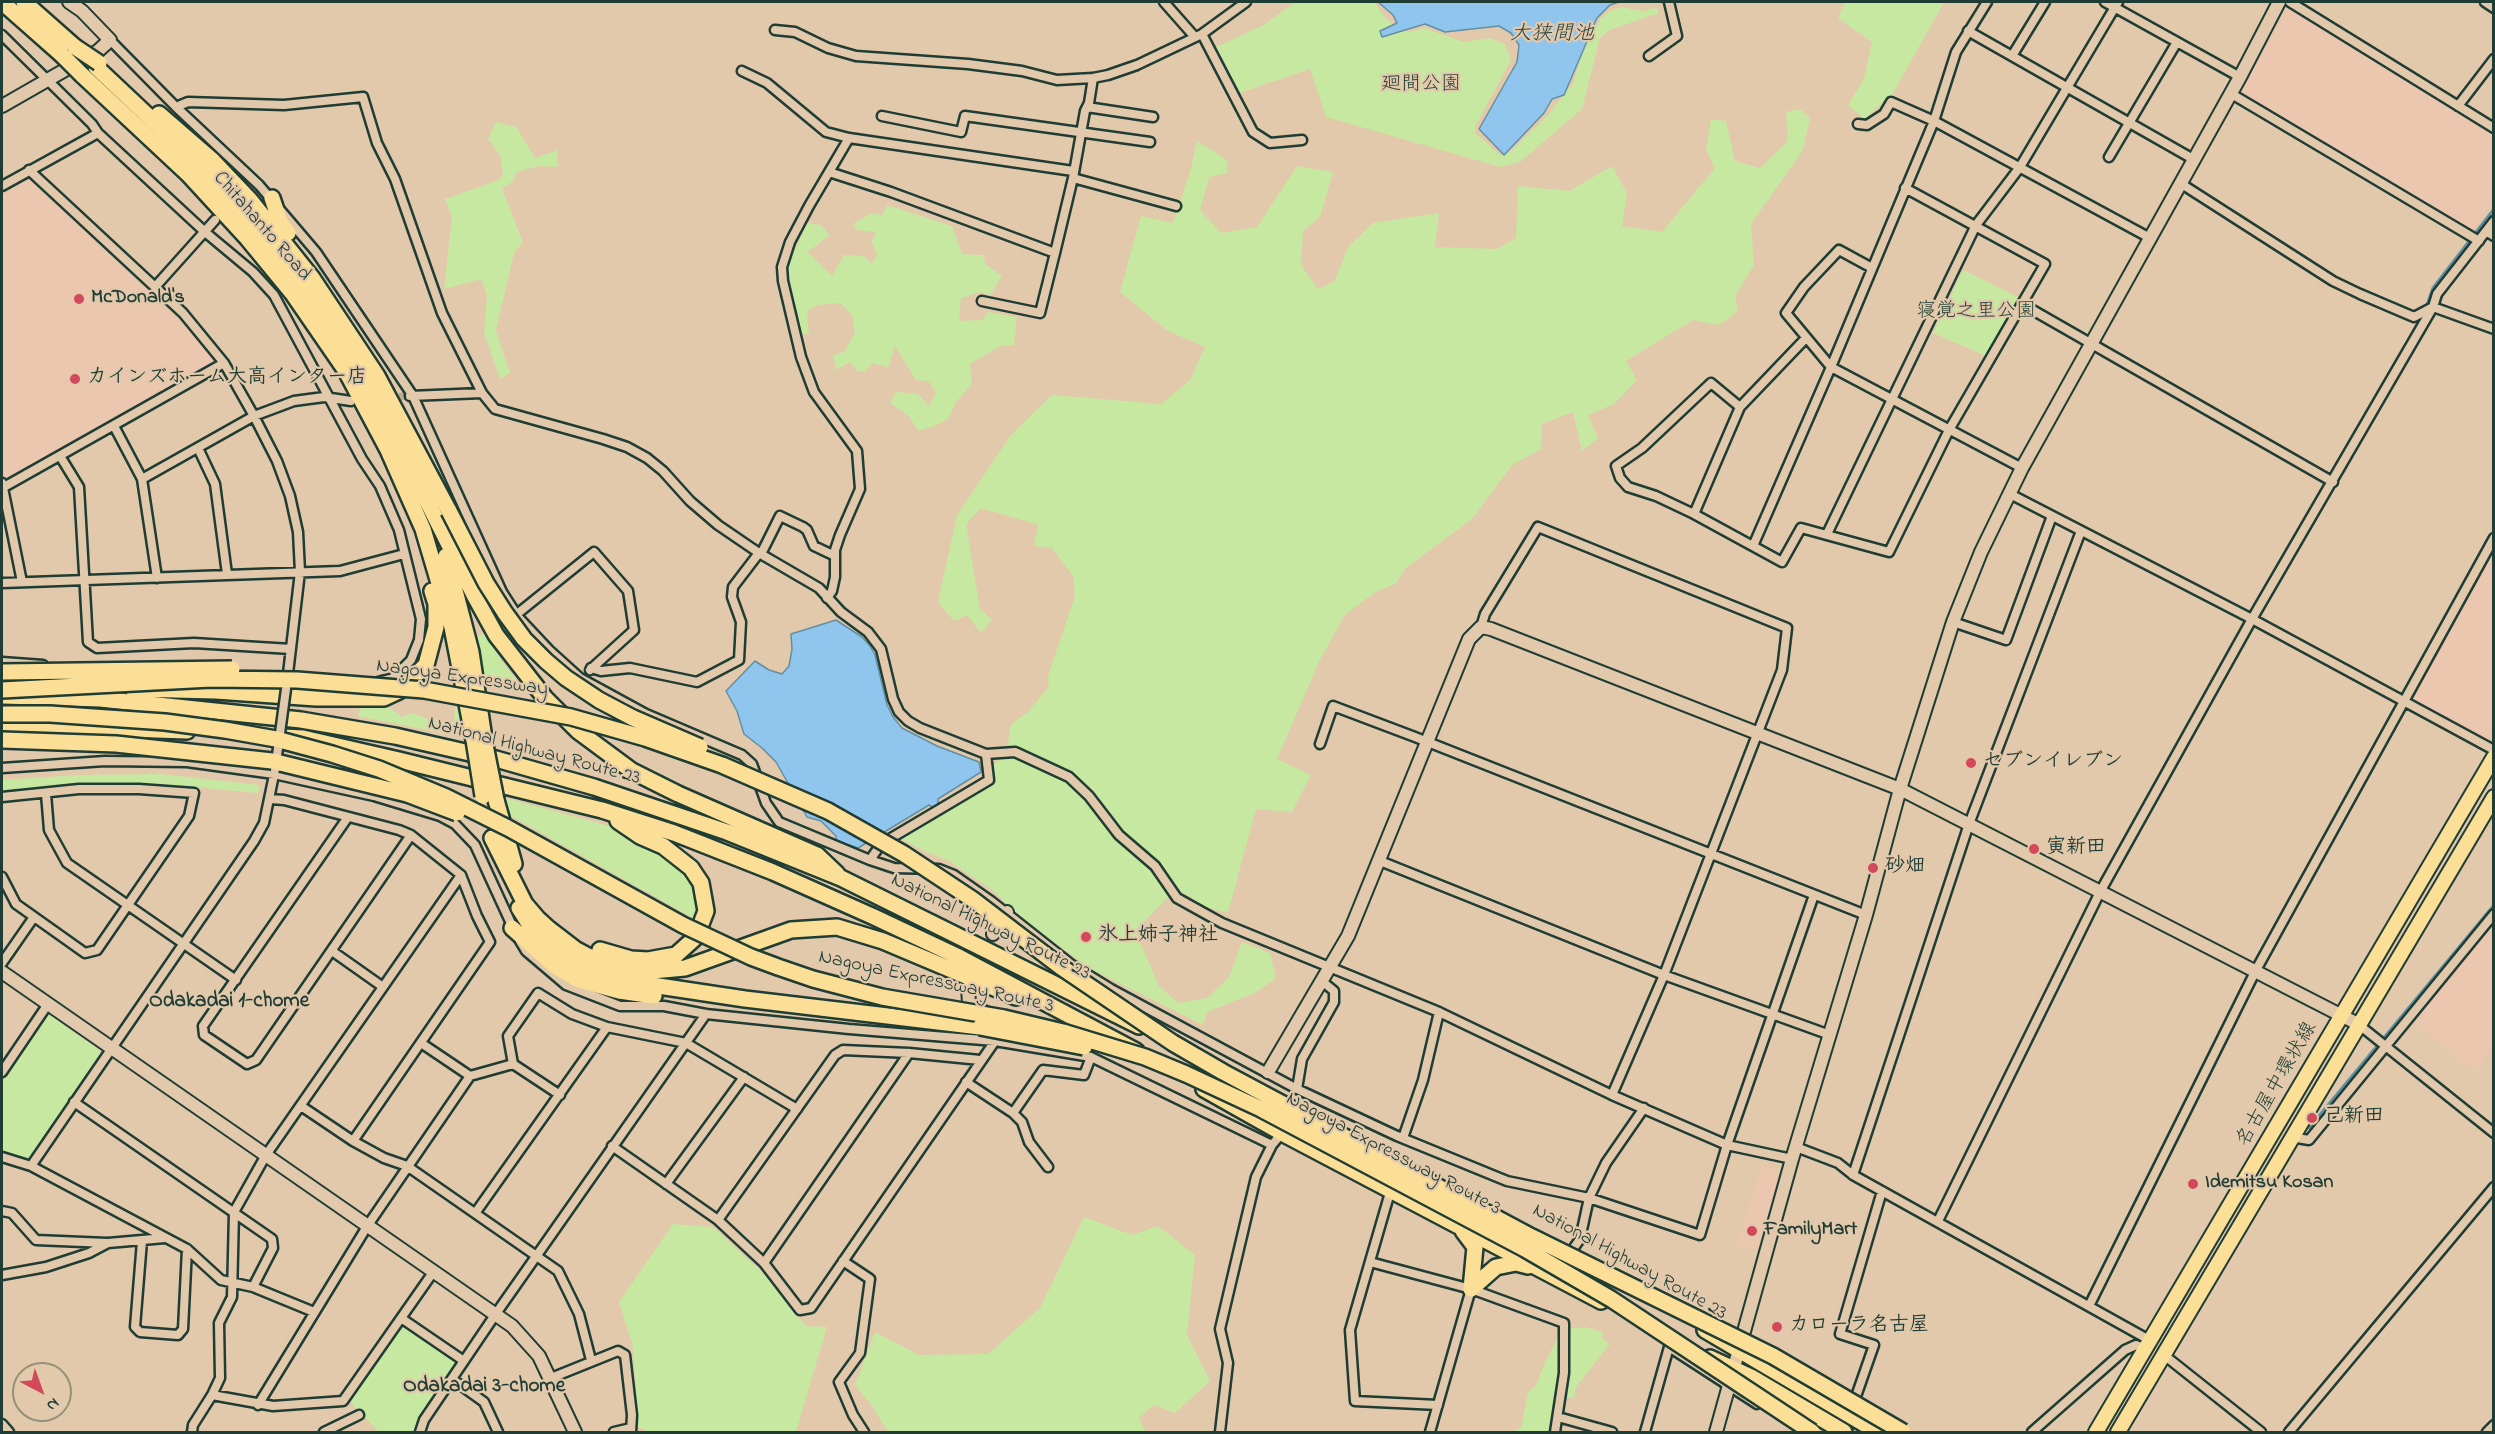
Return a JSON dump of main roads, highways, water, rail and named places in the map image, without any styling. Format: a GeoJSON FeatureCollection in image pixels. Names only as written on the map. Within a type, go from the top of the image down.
{"type":"FeatureCollection","features":[{"type":"Feature","properties":{"kind":"highway"},"geometry":{"type":"LineString","coordinates":[[2,2],[212,160],[250,200],[300,262],[351,334],[408,430],[486,583],[524,639],[566,678],[599,700],[633,718],[785,785],[828,811]]}},
{"type":"Feature","properties":{"kind":"highway"},"geometry":{"type":"LineString","coordinates":[[24,2],[68,51]]}},
{"type":"Feature","properties":{"kind":"highway","name":"Chitahanto Road"},"geometry":{"type":"LineString","coordinates":[[92,68],[164,131],[230,198],[287,264],[361,371],[426,496]]}},
{"type":"Feature","properties":{"kind":"highway","name":"Chitahanto Road"},"geometry":{"type":"LineString","coordinates":[[92,68],[247,238],[293,294],[329,344],[371,416],[423,530],[452,627],[479,742]]}},
{"type":"Feature","properties":{"kind":"highway"},"geometry":{"type":"LineString","coordinates":[[272,198],[280,222],[362,332],[404,411],[408,430]]}},
{"type":"Feature","properties":{"kind":"highway"},"geometry":{"type":"LineString","coordinates":[[426,496],[443,544],[471,652],[479,742],[498,867],[520,911],[542,939],[564,959],[583,969],[612,979],[742,1003]]}},
{"type":"Feature","properties":{"kind":"highway"},"geometry":{"type":"LineString","coordinates":[[426,496],[474,595],[496,634],[545,698],[578,731],[632,771],[678,794],[817,855],[841,878]]}},
{"type":"Feature","properties":{"kind":"highway"},"geometry":{"type":"LineString","coordinates":[[100,699],[120,689],[216,691],[363,699],[384,698],[399,691],[426,665],[436,627],[436,604],[424,567],[423,530]]}},
{"type":"Feature","properties":{"kind":"highway"},"geometry":{"type":"LineString","coordinates":[[2,672],[222,669],[298,672],[397,681],[424,690]]}},
{"type":"Feature","properties":{"kind":"highway","name":"Nagoya Expressway"},"geometry":{"type":"LineString","coordinates":[[2,690],[211,679],[297,680],[424,690],[571,717],[645,738],[731,768],[828,811]]}},
{"type":"Feature","properties":{"kind":"highway","name":"National Highway Route 23"},"geometry":{"type":"LineString","coordinates":[[2,696],[100,699],[301,720],[395,736],[496,759],[606,790],[727,832],[841,878],[1222,1068],[1571,1252],[1740,1349],[1878,1432]]}},
{"type":"Feature","properties":{"kind":"highway","name":"Nagoya Expressway Route 3"},"geometry":{"type":"LineString","coordinates":[[2,714],[50,714],[165,722],[276,739],[341,757],[414,782],[477,811],[683,925],[751,957],[813,979],[873,994],[1004,1018],[1063,1032],[1120,1049],[1186,1074],[1225,1091],[1525,1249],[1611,1299],[1812,1432]]}},
{"type":"Feature","properties":{"kind":"highway","name":"National Highway Route 23"},"geometry":{"type":"LineString","coordinates":[[2,725],[207,732],[303,738],[602,810],[674,834],[773,872],[959,957],[1107,1034],[1277,1139],[1391,1189],[1733,1370],[1751,1377],[1844,1432]]}},
{"type":"Feature","properties":{"kind":"highway"},"geometry":{"type":"LineString","coordinates":[[2,748],[132,733],[207,732]]}},
{"type":"Feature","properties":{"kind":"highway"},"geometry":{"type":"LineString","coordinates":[[2,740],[116,744],[272,761],[407,794],[443,806],[494,830],[552,852]]}},
{"type":"Feature","properties":{"kind":"highway"},"geometry":{"type":"LineString","coordinates":[[489,798],[523,883],[557,926],[588,945],[614,955],[648,960],[676,955],[696,937],[702,924],[706,911],[701,883],[692,868],[680,858],[663,846],[640,836],[602,810]]}},
{"type":"Feature","properties":{"kind":"highway","name":"Nagoya Expressway Route 3"},"geometry":{"type":"LineString","coordinates":[[828,811],[880,839],[939,876],[1061,968],[1173,1043],[1223,1072],[1532,1237],[1773,1356],[1903,1432]]}},
{"type":"Feature","properties":{"kind":"highway"},"geometry":{"type":"LineString","coordinates":[[492,838],[525,904],[537,918],[575,949],[618,967],[652,971],[685,968],[791,930],[837,927],[883,941],[1107,1034]]}},
{"type":"Feature","properties":{"kind":"highway"},"geometry":{"type":"LineString","coordinates":[[512,928],[556,967],[579,980],[619,991],[980,1027],[1086,1048],[1120,1049]]}},
{"type":"Feature","properties":{"kind":"highway"},"geometry":{"type":"LineString","coordinates":[[1446,1218],[1468,1234],[1475,1247],[1471,1289],[1496,1267],[1516,1263],[1542,1270]]}},
{"type":"Feature","properties":{"kind":"highway"},"geometry":{"type":"LineString","coordinates":[[1740,1349],[1762,1354],[1895,1432]]}},
{"type":"Feature","properties":{"kind":"highway"},"geometry":{"type":"LineString","coordinates":[[1733,1370],[1745,1382],[1825,1432]]}},
{"type":"Feature","properties":{"kind":"main road","name":"名古屋中環状線"},"geometry":{"type":"LineString","coordinates":[[2096,1432],[2493,757]]}},
{"type":"Feature","properties":{"kind":"main road","name":"名古屋中環状線"},"geometry":{"type":"LineString","coordinates":[[2118,1432],[2493,796]]}},
{"type":"Feature","properties":{"kind":"water","name":"大狭間池"},"geometry":{"type":"Polygon","coordinates":[[[1378,2],[1619,2],[1610,5],[1597,18],[1564,95],[1552,99],[1544,113],[1504,155],[1479,129],[1517,62],[1519,45],[1511,33],[1499,26],[1445,32],[1425,24],[1382,37],[1380,31],[1397,23],[1393,15],[1378,2]]]}},
{"type":"Feature","properties":{"kind":"water"},"geometry":{"type":"Polygon","coordinates":[[[836,620],[862,637],[870,646],[875,655],[887,705],[902,728],[937,746],[979,762],[981,772],[938,799],[938,807],[934,808],[929,805],[858,848],[836,841],[836,836],[821,821],[807,817],[776,762],[744,734],[737,711],[726,691],[755,661],[769,670],[782,674],[789,666],[792,649],[791,634],[836,620]]]}},
{"type":"Feature","properties":{"kind":"waterway"},"geometry":{"type":"LineString","coordinates":[[2425,310],[2433,288],[2494,209]]}},
{"type":"Feature","properties":{"kind":"waterway"},"geometry":{"type":"LineString","coordinates":[[2309,1128],[2494,905]]}},
{"type":"Feature","properties":{"kind":"tunnel"},"geometry":{"type":"LineString","coordinates":[[387,398],[407,396]]}},
{"type":"Feature","properties":{"kind":"tunnel"},"geometry":{"type":"LineString","coordinates":[[975,974],[993,934]]}},
{"type":"Feature","properties":{"kind":"place","name":"McDonald's"},"geometry":{"type":"Point","coordinates":[79,299]}},
{"type":"Feature","properties":{"kind":"place","name":"カインズホーム大高インター店"},"geometry":{"type":"Point","coordinates":[75,379]}},
{"type":"Feature","properties":{"kind":"place","name":"セブンイレブン"},"geometry":{"type":"Point","coordinates":[1971,763]}},
{"type":"Feature","properties":{"kind":"place","name":"寅新田"},"geometry":{"type":"Point","coordinates":[2034,849]}},
{"type":"Feature","properties":{"kind":"place","name":"砂畑"},"geometry":{"type":"Point","coordinates":[1873,868]}},
{"type":"Feature","properties":{"kind":"place","name":"氷上姉子神社"},"geometry":{"type":"Point","coordinates":[1086,937]}},
{"type":"Feature","properties":{"kind":"place","name":"己新田"},"geometry":{"type":"Point","coordinates":[2312,1118]}},
{"type":"Feature","properties":{"kind":"place","name":"Idemitsu Kosan"},"geometry":{"type":"Point","coordinates":[2193,1184]}},
{"type":"Feature","properties":{"kind":"place","name":"FamilyMart"},"geometry":{"type":"Point","coordinates":[1752,1231]}},
{"type":"Feature","properties":{"kind":"place","name":"カローラ名古屋"},"geometry":{"type":"Point","coordinates":[1777,1327]}},
{"type":"Feature","properties":{"kind":"district","name":"Odakadai 1-chome"},"geometry":{"type":"Point","coordinates":[229,1003]}},
{"type":"Feature","properties":{"kind":"district","name":"Odakadai 3-chome"},"geometry":{"type":"Point","coordinates":[484,1388]}},
{"type":"Feature","properties":{"kind":"park label","name":"廻間公園"},"geometry":{"type":"Point","coordinates":[1421,86]}},
{"type":"Feature","properties":{"kind":"park label","name":"寝覚之里公園"},"geometry":{"type":"Point","coordinates":[1976,313]}}]}
